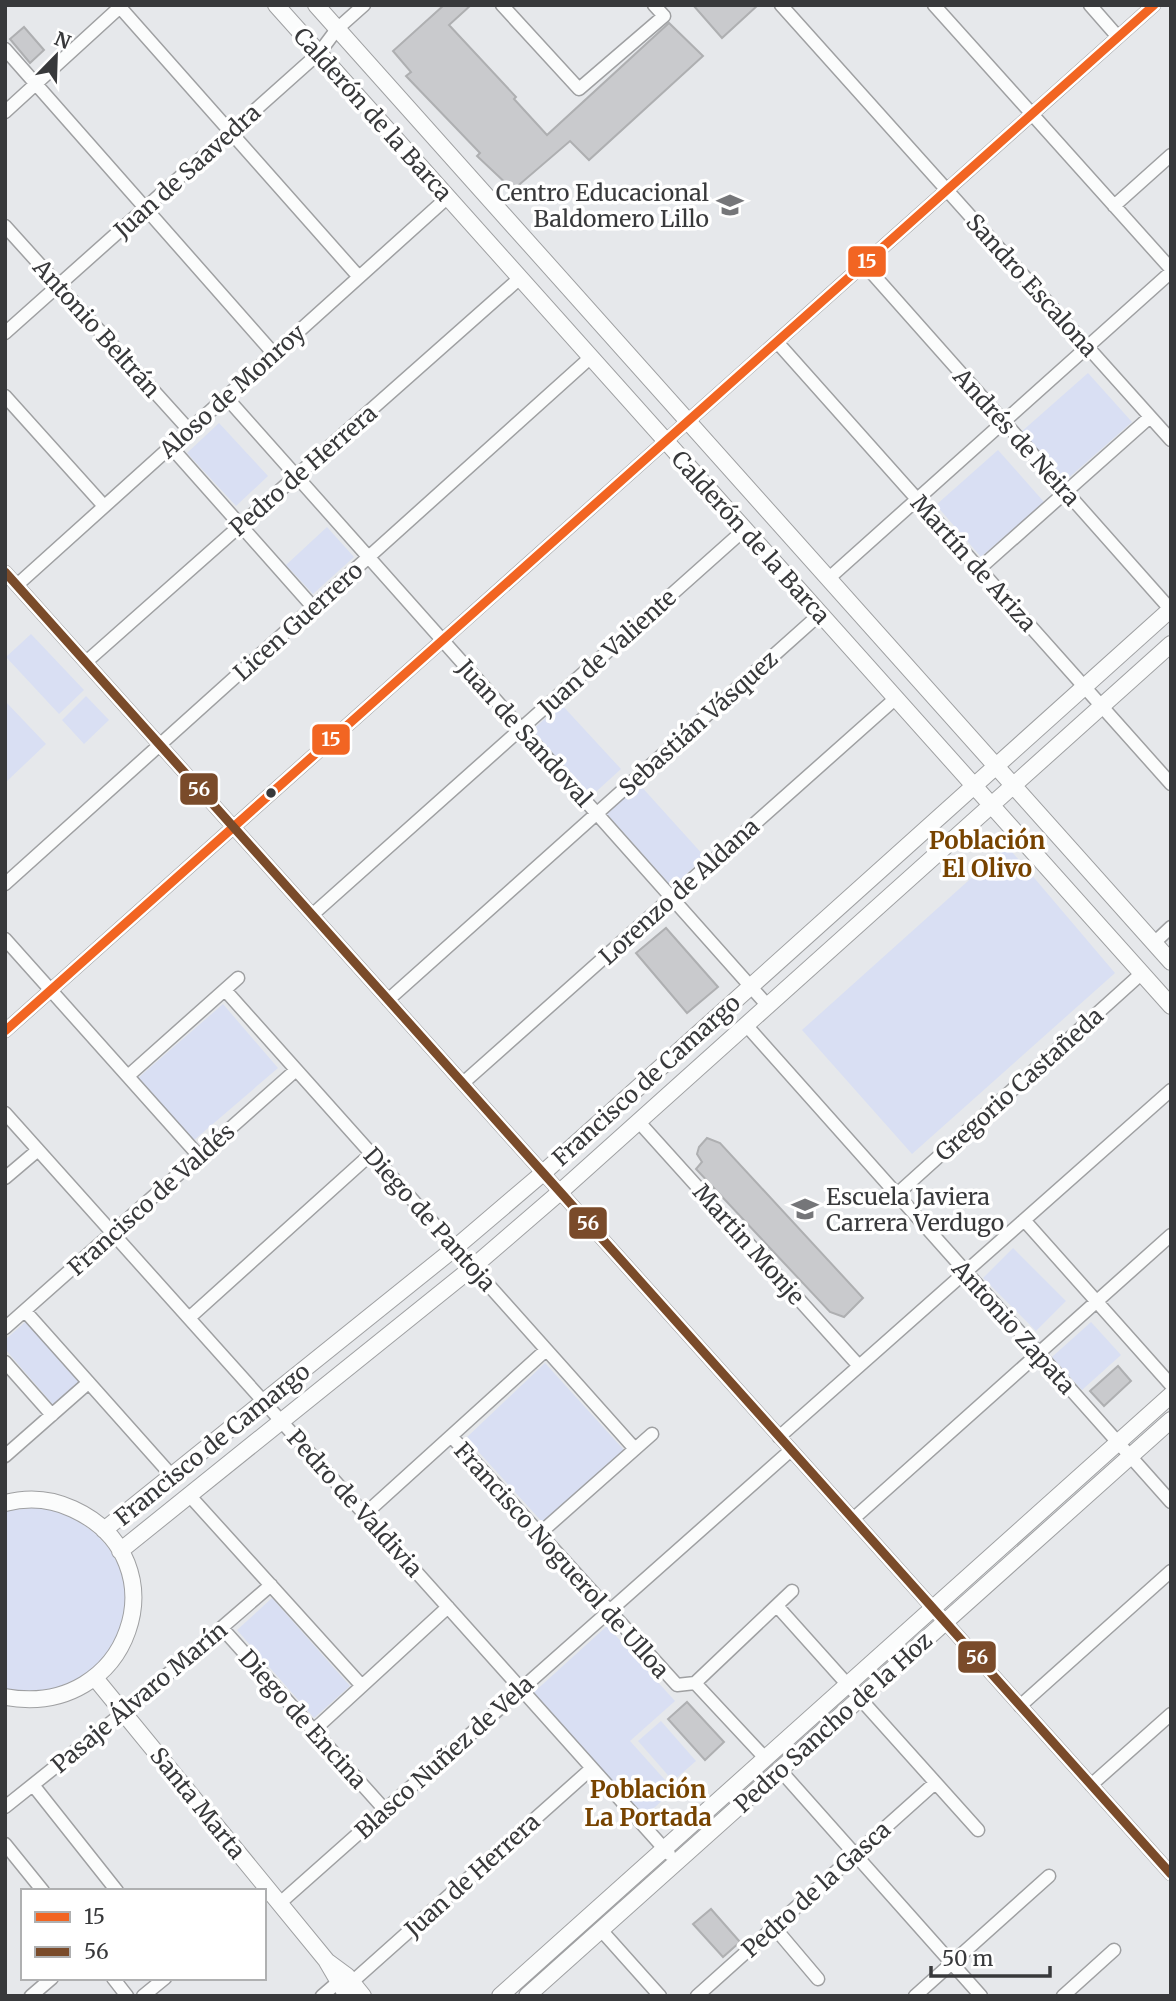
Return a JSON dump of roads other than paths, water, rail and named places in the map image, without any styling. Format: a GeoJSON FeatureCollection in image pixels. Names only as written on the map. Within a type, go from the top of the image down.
{"type":"FeatureCollection","features":[{"type":"Feature","properties":{"kind":"street","name":"Calderón de la Barca"},"geometry":{"type":"LineString","coordinates":[[276,5],[1171,1006]]}},
{"type":"Feature","properties":{"kind":"street","name":"Calderón de la Barca"},"geometry":{"type":"LineString","coordinates":[[316,5],[1171,962]]}},
{"type":"Feature","properties":{"kind":"street","name":"Juan de Saavedra"},"geometry":{"type":"LineString","coordinates":[[5,333],[319,53],[337,29],[364,5]]}},
{"type":"Feature","properties":{"kind":"street"},"geometry":{"type":"LineString","coordinates":[[502,5],[579,89],[664,16],[654,5]]}},
{"type":"Feature","properties":{"kind":"street","name":"Sandro Escalona"},"geometry":{"type":"LineString","coordinates":[[781,5],[1171,440]]}},
{"type":"Feature","properties":{"kind":"street"},"geometry":{"type":"LineString","coordinates":[[828,579],[1005,423],[1171,270],[934,5]]}},
{"type":"Feature","properties":{"kind":"street"},"geometry":{"type":"LineString","coordinates":[[1090,5],[1118,37]]}},
{"type":"Feature","properties":{"kind":"street"},"geometry":{"type":"LineString","coordinates":[[5,1031],[1154,5]]}},
{"type":"Feature","properties":{"kind":"street"},"geometry":{"type":"LineString","coordinates":[[5,112],[119,6],[359,277]]}},
{"type":"Feature","properties":{"kind":"street"},"geometry":{"type":"LineString","coordinates":[[5,49],[274,354]]}},
{"type":"Feature","properties":{"kind":"street"},"geometry":{"type":"LineString","coordinates":[[1114,206],[1171,155]]}},
{"type":"Feature","properties":{"kind":"street","name":"Aloso de Monroy"},"geometry":{"type":"LineString","coordinates":[[17,585],[448,198]]}},
{"type":"Feature","properties":{"kind":"street","name":"Antonio Beltrán"},"geometry":{"type":"LineString","coordinates":[[5,226],[188,430]]}},
{"type":"Feature","properties":{"kind":"street","name":"Andrés de Neira"},"geometry":{"type":"LineString","coordinates":[[864,264],[1171,609]]}},
{"type":"Feature","properties":{"kind":"street","name":"Pedro de Herrera"},"geometry":{"type":"LineString","coordinates":[[86,662],[520,278]]}},
{"type":"Feature","properties":{"kind":"street","name":"Martín de Ariza"},"geometry":{"type":"LineString","coordinates":[[777,342],[1171,784]]}},
{"type":"Feature","properties":{"kind":"street","name":"Licen Guerrero"},"geometry":{"type":"LineString","coordinates":[[5,884],[591,357]]}},
{"type":"Feature","properties":{"kind":"street"},"geometry":{"type":"LineString","coordinates":[[5,396],[104,506]]}},
{"type":"Feature","properties":{"kind":"street","name":"Juan de Sandoval"},"geometry":{"type":"LineString","coordinates":[[226,397],[768,1006]]}},
{"type":"Feature","properties":{"kind":"street"},"geometry":{"type":"LineString","coordinates":[[979,569],[1150,417]]}},
{"type":"Feature","properties":{"kind":"street"},"geometry":{"type":"LineString","coordinates":[[171,447],[313,607]]}},
{"type":"Feature","properties":{"kind":"street","name":"Juan de Valiente"},"geometry":{"type":"LineString","coordinates":[[312,915],[745,529]]}},
{"type":"Feature","properties":{"kind":"street"},"geometry":{"type":"LineString","coordinates":[[5,572],[1171,1874]]}},
{"type":"Feature","properties":{"kind":"street","name":"Francisco de Camargo"},"geometry":{"type":"LineString","coordinates":[[104,1530],[456,1248],[543,1173],[1171,609]]}},
{"type":"Feature","properties":{"kind":"street","name":"Sebastián Vásquez"},"geometry":{"type":"LineString","coordinates":[[388,1000],[820,614]]}},
{"type":"Feature","properties":{"kind":"street","name":"Francisco de Camargo"},"geometry":{"type":"LineString","coordinates":[[120,1551],[472,1267],[560,1192],[1171,644]]}},
{"type":"Feature","properties":{"kind":"street","name":"Lorenzo de Aldana"},"geometry":{"type":"LineString","coordinates":[[463,1083],[896,698]]}},
{"type":"Feature","properties":{"kind":"street"},"geometry":{"type":"LineString","coordinates":[[1154,943],[1171,927]]}},
{"type":"Feature","properties":{"kind":"street"},"geometry":{"type":"LineString","coordinates":[[5,939],[199,1156]]}},
{"type":"Feature","properties":{"kind":"street","name":"Gregorio Castañeda"},"geometry":{"type":"LineString","coordinates":[[896,1195],[1142,974]]}},
{"type":"Feature","properties":{"kind":"street"},"geometry":{"type":"LineString","coordinates":[[128,1076],[238,978]]}},
{"type":"Feature","properties":{"kind":"street","name":"Diego de Pantoja"},"geometry":{"type":"LineString","coordinates":[[225,990],[635,1450]]}},
{"type":"Feature","properties":{"kind":"street","name":"Antonio Zapata"},"geometry":{"type":"LineString","coordinates":[[746,1026],[1171,1502]]}},
{"type":"Feature","properties":{"kind":"street","name":"Francisco de Valdés"},"geometry":{"type":"LineString","coordinates":[[5,1328],[296,1070]]}},
{"type":"Feature","properties":{"kind":"street"},"geometry":{"type":"LineString","coordinates":[[779,1437],[1171,1090]]}},
{"type":"Feature","properties":{"kind":"street","name":"Pedro de Valdivia"},"geometry":{"type":"LineString","coordinates":[[5,1113],[676,1863]]}},
{"type":"Feature","properties":{"kind":"street","name":"Martin Monje"},"geometry":{"type":"LineString","coordinates":[[638,1121],[859,1366]]}},
{"type":"Feature","properties":{"kind":"street"},"geometry":{"type":"LineString","coordinates":[[5,1178],[38,1150]]}},
{"type":"Feature","properties":{"kind":"street"},"geometry":{"type":"LineString","coordinates":[[189,1318],[371,1154]]}},
{"type":"Feature","properties":{"kind":"street"},"geometry":{"type":"LineString","coordinates":[[1024,1220],[1171,1385]]}},
{"type":"Feature","properties":{"kind":"street"},"geometry":{"type":"LineString","coordinates":[[853,1519],[1171,1235]]}},
{"type":"Feature","properties":{"kind":"street"},"geometry":{"type":"LineString","coordinates":[[25,1311],[172,1476]]}},
{"type":"Feature","properties":{"kind":"street"},"geometry":{"type":"LineString","coordinates":[[365,1514],[546,1350]]}},
{"type":"Feature","properties":{"kind":"street"},"geometry":{"type":"LineString","coordinates":[[5,1362],[52,1415]]}},
{"type":"Feature","properties":{"kind":"street"},"geometry":{"type":"LineString","coordinates":[[5,1456],[88,1382]]}},
{"type":"Feature","properties":{"kind":"street","name":"Pedro Sancho de la Hoz"},"geometry":{"type":"LineString","coordinates":[[500,1996],[1171,1395]]}},
{"type":"Feature","properties":{"kind":"street","name":"Pedro Sancho de la Hoz"},"geometry":{"type":"LineString","coordinates":[[527,1996],[1171,1420]]}},
{"type":"Feature","properties":{"kind":"street"},"geometry":{"type":"LineString","coordinates":[[539,1534],[652,1434]]}},
{"type":"Feature","properties":{"kind":"street","name":"Francisco Noguerol de Ulloa"},"geometry":{"type":"LineString","coordinates":[[451,1436],[673,1683],[687,1686],[695,1683],[765,1758]]}},
{"type":"Feature","properties":{"kind":"street","name":"Blasco Nuñez de Vela"},"geometry":{"type":"LineString","coordinates":[[272,1899],[385,1810],[791,1450]]}},
{"type":"Feature","properties":{"kind":"street"},"geometry":{"type":"LineString","coordinates":[[189,1495],[362,1686]]}},
{"type":"Feature","properties":{"kind":"street","name":"Francisco de Camargo"},"geometry":{"type":"LineString","coordinates":[[5,1503],[25,1500],[54,1502],[81,1512],[104,1530],[120,1551],[132,1584],[131,1619],[119,1652],[95,1678],[68,1694],[52,1699],[5,1697]]}},
{"type":"Feature","properties":{"kind":"street"},"geometry":{"type":"LineString","coordinates":[[1020,1706],[1171,1571]]}},
{"type":"Feature","properties":{"kind":"street","name":"Pasaje Álvaro Marín"},"geometry":{"type":"LineString","coordinates":[[5,1807],[124,1712],[271,1585]]}},
{"type":"Feature","properties":{"kind":"street"},"geometry":{"type":"LineString","coordinates":[[695,1683],[792,1591]]}},
{"type":"Feature","properties":{"kind":"street"},"geometry":{"type":"LineString","coordinates":[[777,1606],[978,1830]]}},
{"type":"Feature","properties":{"kind":"street"},"geometry":{"type":"LineString","coordinates":[[314,1730],[448,1607]]}},
{"type":"Feature","properties":{"kind":"street","name":"Diego de Encina"},"geometry":{"type":"LineString","coordinates":[[222,1628],[385,1810]]}},
{"type":"Feature","properties":{"kind":"street","name":"Santa Marta"},"geometry":{"type":"LineString","coordinates":[[95,1678],[264,1889]]}},
{"type":"Feature","properties":{"kind":"street"},"geometry":{"type":"LineString","coordinates":[[1091,1786],[1171,1714]]}},
{"type":"Feature","properties":{"kind":"street","name":"Juan de Herrera"},"geometry":{"type":"LineString","coordinates":[[321,1996],[345,1987],[592,1768]]}},
{"type":"Feature","properties":{"kind":"street"},"geometry":{"type":"LineString","coordinates":[[780,1770],[981,1996]]}},
{"type":"Feature","properties":{"kind":"street","name":"Pedro de la Gasca"},"geometry":{"type":"LineString","coordinates":[[696,1996],[935,1783]]}},
{"type":"Feature","properties":{"kind":"street"},"geometry":{"type":"LineString","coordinates":[[33,1786],[115,1889]]}},
{"type":"Feature","properties":{"kind":"street"},"geometry":{"type":"LineString","coordinates":[[5,1844],[41,1889]]}},
{"type":"Feature","properties":{"kind":"street"},"geometry":{"type":"LineString","coordinates":[[915,1996],[1049,1876]]}},
{"type":"Feature","properties":{"kind":"street","name":"Santa Marta"},"geometry":{"type":"LineString","coordinates":[[272,1899],[326,1960],[345,1987],[363,1996]]}},
{"type":"Feature","properties":{"kind":"street"},"geometry":{"type":"LineString","coordinates":[[774,1927],[818,1979]]}},
{"type":"Feature","properties":{"kind":"street"},"geometry":{"type":"LineString","coordinates":[[601,1930],[660,1996]]}},
{"type":"Feature","properties":{"kind":"street"},"geometry":{"type":"LineString","coordinates":[[1063,1996],[1114,1950]]}},
{"type":"Feature","properties":{"kind":"street"},"geometry":{"type":"LineString","coordinates":[[31,1996],[50,1980]]}},
{"type":"Feature","properties":{"kind":"street"},"geometry":{"type":"LineString","coordinates":[[115,1980],[127,1996]]}},
{"type":"Feature","properties":{"kind":"street"},"geometry":{"type":"LineString","coordinates":[[143,1996],[163,1980]]}},
{"type":"Feature","properties":{"kind":"place","name":"Centro Educacional Baldomero Lillo"},"geometry":{"type":"Point","coordinates":[730,205]}},
{"type":"Feature","properties":{"kind":"place","name":"Escuela Javiera Carrera Verdugo"},"geometry":{"type":"Point","coordinates":[805,1209]}},
{"type":"Feature","properties":{"kind":"district","name":"Población El Olivo"},"geometry":{"type":"Point","coordinates":[987,854]}},
{"type":"Feature","properties":{"kind":"district","name":"Población La Portada"},"geometry":{"type":"Point","coordinates":[648,1803]}}]}
